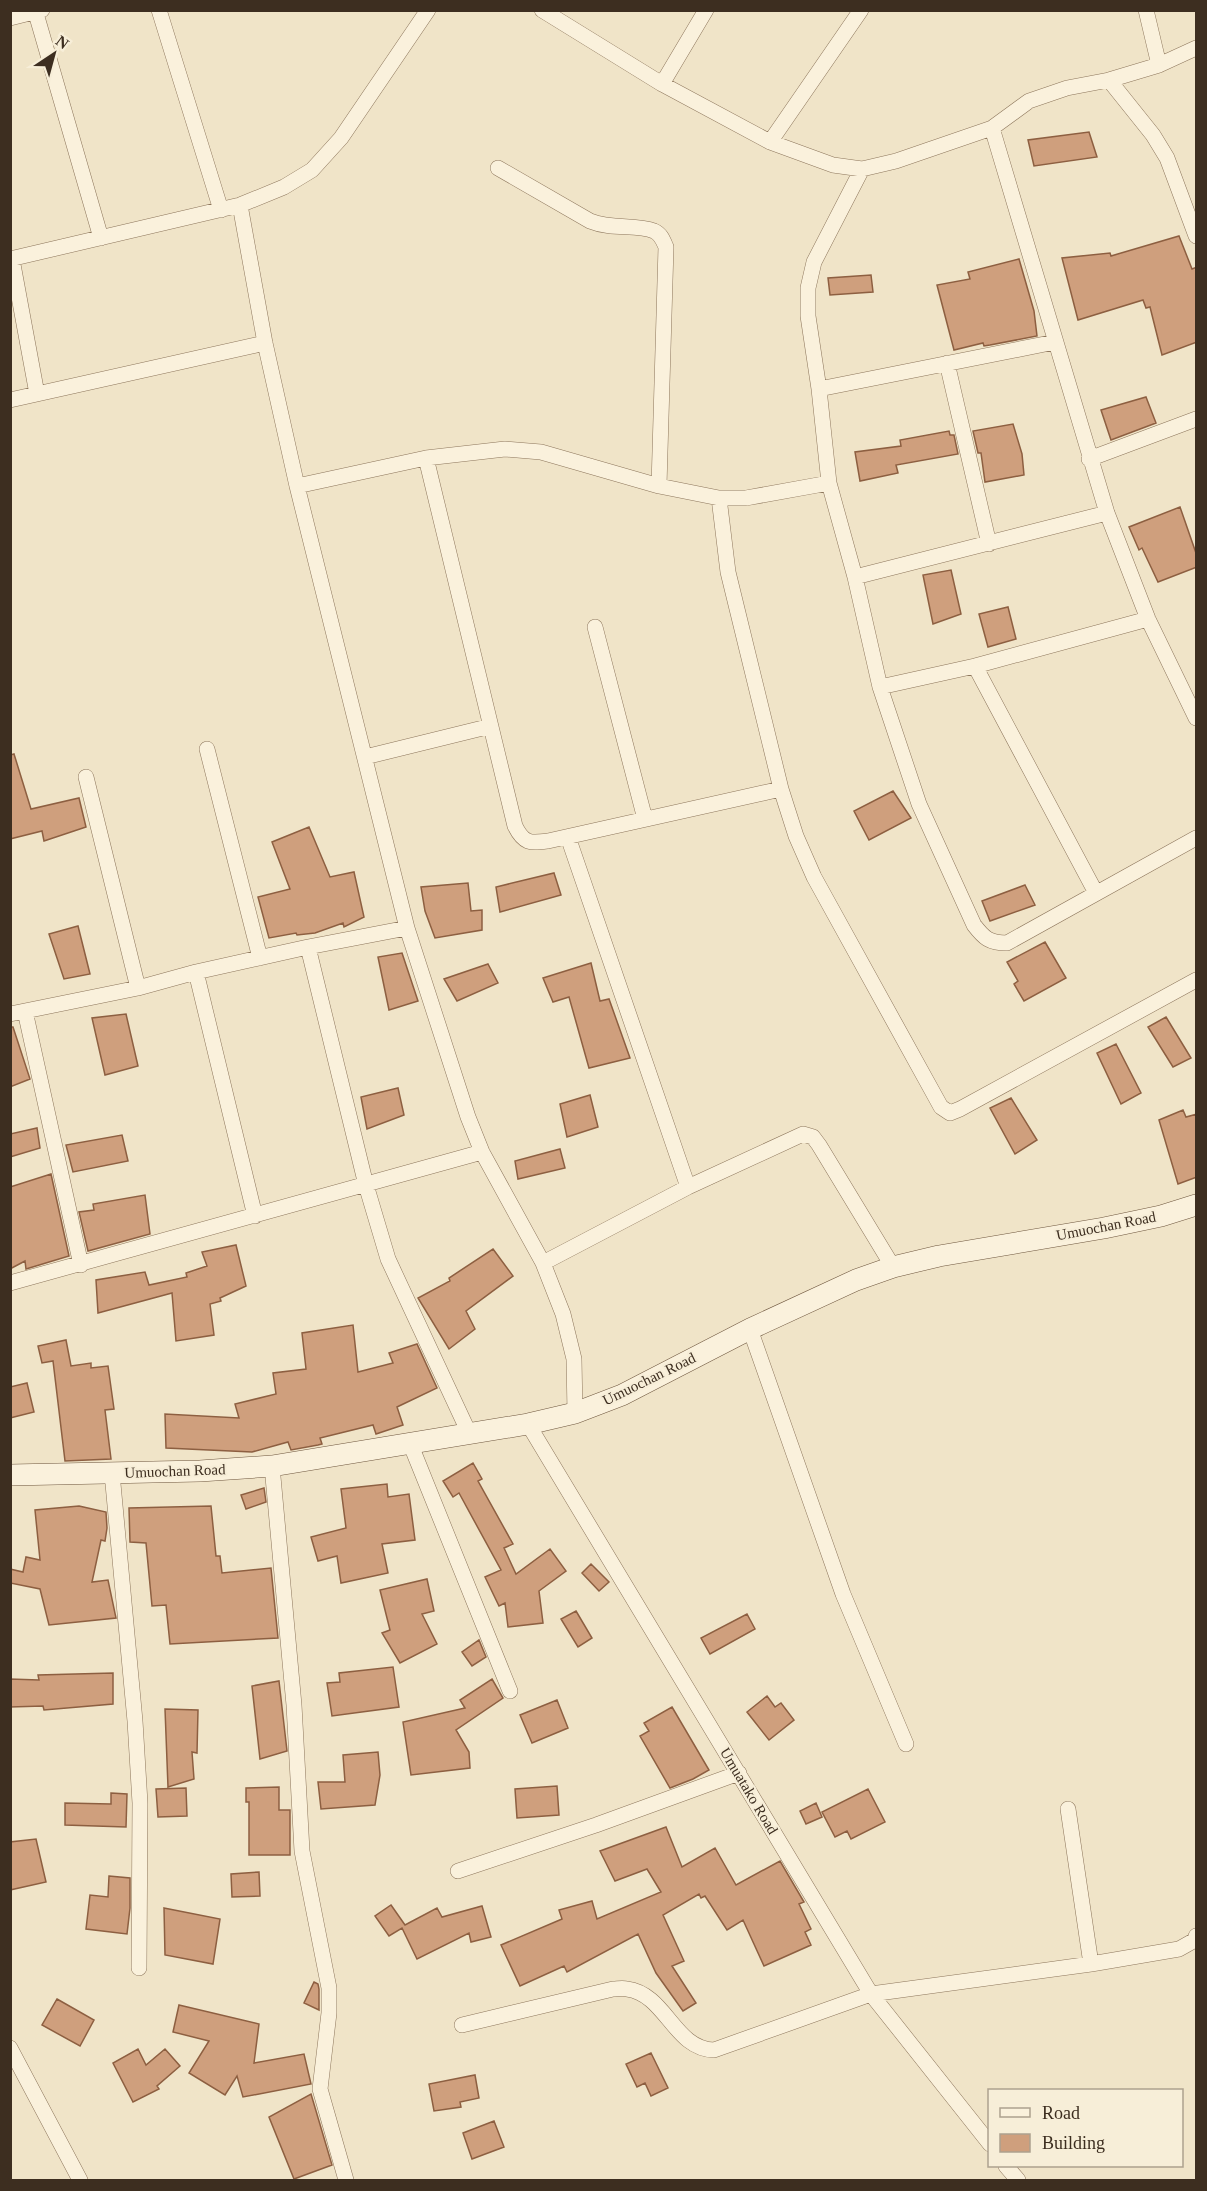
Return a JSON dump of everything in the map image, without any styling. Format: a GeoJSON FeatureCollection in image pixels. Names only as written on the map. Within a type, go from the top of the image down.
{"type":"FeatureCollection","features":[{"type":"Feature","properties":{"kind":"street"},"geometry":{"type":"LineString","coordinates":[[159,10],[221,210]]}},
{"type":"Feature","properties":{"kind":"street"},"geometry":{"type":"LineString","coordinates":[[37,394],[11,259],[240,205],[284,187],[312,170],[341,138],[428,10]]}},
{"type":"Feature","properties":{"kind":"street"},"geometry":{"type":"LineString","coordinates":[[662,84],[706,10]]}},
{"type":"Feature","properties":{"kind":"street"},"geometry":{"type":"LineString","coordinates":[[770,142],[861,10]]}},
{"type":"Feature","properties":{"kind":"street"},"geometry":{"type":"LineString","coordinates":[[1146,10],[1159,65]]}},
{"type":"Feature","properties":{"kind":"street"},"geometry":{"type":"LineString","coordinates":[[10,18],[38,11],[100,238]]}},
{"type":"Feature","properties":{"kind":"street"},"geometry":{"type":"LineString","coordinates":[[553,13],[662,84],[770,142],[833,165],[862,169],[896,161],[992,128],[1029,101],[1067,88],[1109,80],[1194,53]]}},
{"type":"Feature","properties":{"kind":"street"},"geometry":{"type":"LineString","coordinates":[[1109,80],[1153,135],[1167,158],[1197,236]]}},
{"type":"Feature","properties":{"kind":"street"},"geometry":{"type":"LineString","coordinates":[[992,128],[1107,513],[1148,619],[1197,718]]}},
{"type":"Feature","properties":{"kind":"street"},"geometry":{"type":"LineString","coordinates":[[498,168],[590,221],[603,226],[654,231],[662,236],[666,247],[659,486]]}},
{"type":"Feature","properties":{"kind":"street"},"geometry":{"type":"LineString","coordinates":[[862,169],[814,262],[808,288],[808,316],[819,389],[829,483],[855,577],[880,687],[919,804],[974,925],[983,937],[995,943],[1007,942],[1197,838]]}},
{"type":"Feature","properties":{"kind":"street"},"geometry":{"type":"LineString","coordinates":[[240,205],[265,343],[297,486],[407,928],[468,1117],[482,1152],[543,1263],[563,1314],[574,1359],[575,1413]]}},
{"type":"Feature","properties":{"kind":"street"},"geometry":{"type":"LineString","coordinates":[[819,389],[1055,342]]}},
{"type":"Feature","properties":{"kind":"street"},"geometry":{"type":"LineString","coordinates":[[10,400],[265,343]]}},
{"type":"Feature","properties":{"kind":"street"},"geometry":{"type":"LineString","coordinates":[[947,363],[989,544]]}},
{"type":"Feature","properties":{"kind":"street"},"geometry":{"type":"LineString","coordinates":[[1089,459],[1197,419]]}},
{"type":"Feature","properties":{"kind":"street"},"geometry":{"type":"LineString","coordinates":[[297,486],[426,458],[505,449],[541,452],[659,486],[719,498],[746,498],[829,483]]}},
{"type":"Feature","properties":{"kind":"street"},"geometry":{"type":"LineString","coordinates":[[426,458],[515,826],[520,837],[530,843],[568,837],[781,789]]}},
{"type":"Feature","properties":{"kind":"street"},"geometry":{"type":"LineString","coordinates":[[719,498],[728,572],[781,789],[796,836],[814,877],[941,1107],[950,1113],[960,1109],[1197,980]]}},
{"type":"Feature","properties":{"kind":"street"},"geometry":{"type":"LineString","coordinates":[[855,577],[1107,513]]}},
{"type":"Feature","properties":{"kind":"street"},"geometry":{"type":"LineString","coordinates":[[880,687],[975,666],[1148,619]]}},
{"type":"Feature","properties":{"kind":"street"},"geometry":{"type":"LineString","coordinates":[[595,627],[645,819]]}},
{"type":"Feature","properties":{"kind":"street"},"geometry":{"type":"LineString","coordinates":[[975,666],[1096,893]]}},
{"type":"Feature","properties":{"kind":"street"},"geometry":{"type":"LineString","coordinates":[[365,757],[491,726]]}},
{"type":"Feature","properties":{"kind":"street"},"geometry":{"type":"LineString","coordinates":[[207,749],[260,958]]}},
{"type":"Feature","properties":{"kind":"street"},"geometry":{"type":"LineString","coordinates":[[86,777],[138,988]]}},
{"type":"Feature","properties":{"kind":"street"},"geometry":{"type":"LineString","coordinates":[[568,837],[688,1187]]}},
{"type":"Feature","properties":{"kind":"street"},"geometry":{"type":"LineString","coordinates":[[81,1265],[18,1013],[138,988],[308,946],[407,928]]}},
{"type":"Feature","properties":{"kind":"street"},"geometry":{"type":"LineString","coordinates":[[308,946],[366,1185],[388,1259],[469,1433]]}},
{"type":"Feature","properties":{"kind":"street"},"geometry":{"type":"LineString","coordinates":[[196,972],[255,1216]]}},
{"type":"Feature","properties":{"kind":"street"},"geometry":{"type":"LineString","coordinates":[[543,1263],[688,1187],[802,1134],[813,1137],[893,1267]]}},
{"type":"Feature","properties":{"kind":"street"},"geometry":{"type":"LineString","coordinates":[[10,1283],[482,1152]]}},
{"type":"Feature","properties":{"kind":"street","name":"Umuochan Road"},"geometry":{"type":"LineString","coordinates":[[10,1476],[200,1472],[272,1466],[528,1424],[575,1413],[622,1395],[750,1329],[856,1280],[893,1267],[939,1256],[1104,1228],[1161,1216],[1197,1205]]}},
{"type":"Feature","properties":{"kind":"street"},"geometry":{"type":"LineString","coordinates":[[750,1329],[843,1594],[906,1744]]}},
{"type":"Feature","properties":{"kind":"street","name":"Umuatako Road"},"geometry":{"type":"LineString","coordinates":[[528,1424],[871,1994],[988,2141]]}},
{"type":"Feature","properties":{"kind":"street"},"geometry":{"type":"LineString","coordinates":[[410,1443],[510,1691]]}},
{"type":"Feature","properties":{"kind":"street"},"geometry":{"type":"LineString","coordinates":[[272,1466],[294,1705],[302,1851],[329,1988],[329,2013],[320,2089],[346,2181]]}},
{"type":"Feature","properties":{"kind":"street"},"geometry":{"type":"LineString","coordinates":[[112,1473],[135,1721],[140,1803],[139,1968]]}},
{"type":"Feature","properties":{"kind":"street"},"geometry":{"type":"LineString","coordinates":[[458,1871],[596,1825],[739,1773]]}},
{"type":"Feature","properties":{"kind":"street"},"geometry":{"type":"LineString","coordinates":[[1068,1809],[1091,1964]]}},
{"type":"Feature","properties":{"kind":"street"},"geometry":{"type":"LineString","coordinates":[[462,2025],[613,1989],[628,1989],[642,1994],[651,2001],[691,2044],[703,2050],[714,2050],[871,1994],[1091,1964],[1179,1948],[1195,1940],[1197,1936]]}},
{"type":"Feature","properties":{"kind":"street"},"geometry":{"type":"LineString","coordinates":[[10,2048],[80,2181]]}},
{"type":"Feature","properties":{"kind":"street"},"geometry":{"type":"LineString","coordinates":[[1007,2167],[1018,2181]]}},
{"type":"Feature","properties":{"kind":"building"},"geometry":{"type":"Polygon","coordinates":[[[1089,132],[1097,157],[1034,166],[1028,140],[1089,132]]]}},
{"type":"Feature","properties":{"kind":"building"},"geometry":{"type":"Polygon","coordinates":[[[1179,236],[1192,269],[1197,267],[1197,342],[1162,355],[1150,307],[1146,308],[1143,300],[1078,320],[1062,258],[1110,253],[1111,256],[1179,236]]]}},
{"type":"Feature","properties":{"kind":"building"},"geometry":{"type":"Polygon","coordinates":[[[1019,259],[1034,311],[1037,336],[984,346],[983,343],[954,350],[937,285],[970,279],[968,272],[1019,259]]]}},
{"type":"Feature","properties":{"kind":"building"},"geometry":{"type":"Polygon","coordinates":[[[871,275],[873,292],[830,295],[828,278],[871,275]]]}},
{"type":"Feature","properties":{"kind":"building"},"geometry":{"type":"Polygon","coordinates":[[[1146,397],[1156,423],[1111,440],[1101,410],[1146,397]]]}},
{"type":"Feature","properties":{"kind":"building"},"geometry":{"type":"Polygon","coordinates":[[[1013,424],[1022,454],[1024,475],[985,482],[981,453],[978,453],[973,431],[1013,424]]]}},
{"type":"Feature","properties":{"kind":"building"},"geometry":{"type":"Polygon","coordinates":[[[949,431],[950,435],[954,435],[958,454],[896,465],[898,473],[860,481],[855,452],[901,446],[900,440],[949,431]]]}},
{"type":"Feature","properties":{"kind":"building"},"geometry":{"type":"Polygon","coordinates":[[[1180,507],[1197,556],[1197,567],[1158,582],[1142,548],[1139,550],[1129,527],[1180,507]]]}},
{"type":"Feature","properties":{"kind":"building"},"geometry":{"type":"Polygon","coordinates":[[[951,570],[961,614],[933,624],[923,575],[951,570]]]}},
{"type":"Feature","properties":{"kind":"building"},"geometry":{"type":"Polygon","coordinates":[[[1008,607],[1016,639],[988,647],[979,614],[1008,607]]]}},
{"type":"Feature","properties":{"kind":"building"},"geometry":{"type":"Polygon","coordinates":[[[14,754],[31,809],[79,798],[86,827],[44,841],[42,831],[10,839],[10,755],[14,754]]]}},
{"type":"Feature","properties":{"kind":"building"},"geometry":{"type":"Polygon","coordinates":[[[893,791],[911,818],[869,840],[854,811],[893,791]]]}},
{"type":"Feature","properties":{"kind":"building"},"geometry":{"type":"Polygon","coordinates":[[[309,827],[330,877],[354,872],[364,917],[344,927],[343,923],[315,933],[297,935],[296,933],[269,938],[258,897],[290,889],[272,842],[309,827]]]}},
{"type":"Feature","properties":{"kind":"building"},"geometry":{"type":"Polygon","coordinates":[[[554,873],[561,895],[500,912],[496,887],[554,873]]]}},
{"type":"Feature","properties":{"kind":"building"},"geometry":{"type":"Polygon","coordinates":[[[468,883],[471,911],[482,910],[482,930],[435,938],[425,911],[421,887],[468,883]]]}},
{"type":"Feature","properties":{"kind":"building"},"geometry":{"type":"Polygon","coordinates":[[[1025,885],[1035,905],[990,921],[982,901],[1025,885]]]}},
{"type":"Feature","properties":{"kind":"building"},"geometry":{"type":"Polygon","coordinates":[[[78,926],[90,974],[64,979],[49,934],[78,926]]]}},
{"type":"Feature","properties":{"kind":"building"},"geometry":{"type":"Polygon","coordinates":[[[1045,942],[1066,978],[1024,1001],[1014,984],[1018,981],[1007,962],[1045,942]]]}},
{"type":"Feature","properties":{"kind":"building"},"geometry":{"type":"Polygon","coordinates":[[[402,953],[418,1001],[389,1010],[378,957],[402,953]]]}},
{"type":"Feature","properties":{"kind":"building"},"geometry":{"type":"Polygon","coordinates":[[[591,963],[600,1001],[609,999],[630,1058],[589,1068],[569,997],[553,1002],[543,978],[591,963]]]}},
{"type":"Feature","properties":{"kind":"building"},"geometry":{"type":"Polygon","coordinates":[[[488,964],[498,983],[457,1001],[444,979],[488,964]]]}},
{"type":"Feature","properties":{"kind":"building"},"geometry":{"type":"Polygon","coordinates":[[[126,1014],[138,1066],[105,1075],[92,1018],[126,1014]]]}},
{"type":"Feature","properties":{"kind":"building"},"geometry":{"type":"Polygon","coordinates":[[[1166,1017],[1191,1058],[1173,1067],[1148,1027],[1166,1017]]]}},
{"type":"Feature","properties":{"kind":"building"},"geometry":{"type":"Polygon","coordinates":[[[10,1027],[13,1027],[30,1079],[10,1087],[10,1027]]]}},
{"type":"Feature","properties":{"kind":"building"},"geometry":{"type":"Polygon","coordinates":[[[1116,1044],[1141,1093],[1121,1104],[1097,1053],[1116,1044]]]}},
{"type":"Feature","properties":{"kind":"building"},"geometry":{"type":"Polygon","coordinates":[[[398,1088],[404,1115],[367,1129],[361,1097],[398,1088]]]}},
{"type":"Feature","properties":{"kind":"building"},"geometry":{"type":"Polygon","coordinates":[[[590,1095],[598,1127],[567,1137],[560,1104],[590,1095]]]}},
{"type":"Feature","properties":{"kind":"building"},"geometry":{"type":"Polygon","coordinates":[[[1011,1098],[1037,1140],[1015,1154],[990,1108],[1011,1098]]]}},
{"type":"Feature","properties":{"kind":"building"},"geometry":{"type":"Polygon","coordinates":[[[1183,1110],[1186,1117],[1197,1114],[1197,1177],[1178,1184],[1159,1120],[1183,1110]]]}},
{"type":"Feature","properties":{"kind":"building"},"geometry":{"type":"Polygon","coordinates":[[[37,1128],[40,1148],[10,1157],[10,1134],[37,1128]]]}},
{"type":"Feature","properties":{"kind":"building"},"geometry":{"type":"Polygon","coordinates":[[[122,1135],[128,1161],[73,1172],[66,1145],[122,1135]]]}},
{"type":"Feature","properties":{"kind":"building"},"geometry":{"type":"Polygon","coordinates":[[[560,1149],[565,1168],[518,1179],[515,1161],[560,1149]]]}},
{"type":"Feature","properties":{"kind":"building"},"geometry":{"type":"Polygon","coordinates":[[[51,1174],[69,1256],[26,1269],[25,1261],[10,1269],[10,1187],[51,1174]]]}},
{"type":"Feature","properties":{"kind":"building"},"geometry":{"type":"Polygon","coordinates":[[[145,1195],[150,1234],[88,1251],[79,1212],[94,1210],[93,1204],[145,1195]]]}},
{"type":"Feature","properties":{"kind":"building"},"geometry":{"type":"Polygon","coordinates":[[[236,1245],[246,1286],[220,1298],[221,1301],[210,1304],[214,1335],[176,1341],[172,1293],[98,1313],[96,1280],[145,1272],[149,1285],[187,1277],[186,1273],[207,1266],[202,1252],[236,1245]]]}},
{"type":"Feature","properties":{"kind":"building"},"geometry":{"type":"Polygon","coordinates":[[[493,1249],[513,1276],[466,1311],[475,1329],[449,1349],[418,1298],[450,1281],[449,1278],[493,1249]]]}},
{"type":"Feature","properties":{"kind":"building"},"geometry":{"type":"Polygon","coordinates":[[[353,1325],[358,1372],[393,1363],[389,1353],[417,1344],[437,1388],[397,1407],[403,1425],[376,1434],[373,1425],[320,1438],[322,1444],[291,1450],[288,1442],[252,1452],[166,1448],[165,1414],[239,1418],[235,1404],[276,1394],[273,1373],[306,1369],[302,1333],[353,1325]]]}},
{"type":"Feature","properties":{"kind":"building"},"geometry":{"type":"Polygon","coordinates":[[[66,1340],[71,1366],[91,1363],[91,1368],[108,1366],[114,1409],[105,1410],[111,1459],[65,1461],[53,1361],[42,1363],[38,1346],[66,1340]]]}},
{"type":"Feature","properties":{"kind":"building"},"geometry":{"type":"Polygon","coordinates":[[[27,1383],[34,1412],[10,1418],[10,1387],[27,1383]]]}},
{"type":"Feature","properties":{"kind":"building"},"geometry":{"type":"Polygon","coordinates":[[[473,1463],[482,1479],[478,1481],[513,1544],[504,1548],[516,1574],[550,1549],[566,1571],[539,1591],[543,1623],[508,1627],[505,1603],[499,1606],[485,1577],[501,1570],[459,1493],[453,1497],[443,1481],[473,1463]]]}},
{"type":"Feature","properties":{"kind":"building"},"geometry":{"type":"Polygon","coordinates":[[[387,1484],[388,1497],[409,1494],[415,1540],[382,1544],[388,1573],[341,1583],[337,1556],[318,1561],[311,1537],[346,1528],[341,1489],[387,1484]]]}},
{"type":"Feature","properties":{"kind":"building"},"geometry":{"type":"Polygon","coordinates":[[[264,1488],[266,1502],[246,1509],[241,1495],[264,1488]]]}},
{"type":"Feature","properties":{"kind":"building"},"geometry":{"type":"Polygon","coordinates":[[[79,1506],[106,1512],[105,1541],[101,1540],[92,1582],[108,1580],[116,1618],[49,1625],[40,1589],[10,1583],[10,1569],[23,1572],[26,1557],[40,1560],[35,1510],[79,1506]]]}},
{"type":"Feature","properties":{"kind":"building"},"geometry":{"type":"Polygon","coordinates":[[[211,1506],[216,1556],[220,1556],[222,1573],[271,1568],[278,1638],[170,1644],[166,1605],[152,1606],[146,1543],[130,1542],[129,1508],[211,1506]]]}},
{"type":"Feature","properties":{"kind":"building"},"geometry":{"type":"Polygon","coordinates":[[[591,1564],[609,1582],[599,1591],[582,1573],[591,1564]]]}},
{"type":"Feature","properties":{"kind":"building"},"geometry":{"type":"Polygon","coordinates":[[[427,1579],[434,1611],[422,1614],[437,1644],[400,1663],[382,1633],[390,1630],[380,1590],[427,1579]]]}},
{"type":"Feature","properties":{"kind":"building"},"geometry":{"type":"Polygon","coordinates":[[[576,1611],[592,1638],[578,1647],[561,1619],[576,1611]]]}},
{"type":"Feature","properties":{"kind":"building"},"geometry":{"type":"Polygon","coordinates":[[[747,1614],[755,1629],[710,1654],[701,1638],[747,1614]]]}},
{"type":"Feature","properties":{"kind":"building"},"geometry":{"type":"Polygon","coordinates":[[[479,1640],[486,1657],[472,1666],[462,1652],[479,1640]]]}},
{"type":"Feature","properties":{"kind":"building"},"geometry":{"type":"Polygon","coordinates":[[[393,1667],[399,1707],[332,1716],[327,1683],[340,1682],[339,1673],[393,1667]]]}},
{"type":"Feature","properties":{"kind":"building"},"geometry":{"type":"Polygon","coordinates":[[[113,1673],[113,1704],[44,1710],[43,1706],[10,1707],[10,1679],[39,1680],[38,1675],[113,1673]]]}},
{"type":"Feature","properties":{"kind":"building"},"geometry":{"type":"Polygon","coordinates":[[[492,1679],[503,1698],[456,1730],[469,1752],[470,1768],[411,1775],[403,1722],[465,1708],[460,1700],[492,1679]]]}},
{"type":"Feature","properties":{"kind":"building"},"geometry":{"type":"Polygon","coordinates":[[[279,1681],[287,1751],[260,1759],[252,1686],[279,1681]]]}},
{"type":"Feature","properties":{"kind":"building"},"geometry":{"type":"Polygon","coordinates":[[[767,1696],[775,1707],[781,1703],[794,1720],[769,1740],[747,1712],[767,1696]]]}},
{"type":"Feature","properties":{"kind":"building"},"geometry":{"type":"Polygon","coordinates":[[[557,1700],[568,1728],[532,1743],[520,1715],[557,1700]]]}},
{"type":"Feature","properties":{"kind":"building"},"geometry":{"type":"Polygon","coordinates":[[[672,1707],[709,1770],[670,1788],[640,1736],[649,1731],[644,1723],[672,1707]]]}},
{"type":"Feature","properties":{"kind":"building"},"geometry":{"type":"Polygon","coordinates":[[[165,1709],[198,1710],[197,1753],[192,1752],[194,1779],[168,1787],[165,1709]]]}},
{"type":"Feature","properties":{"kind":"building"},"geometry":{"type":"Polygon","coordinates":[[[378,1752],[380,1775],[375,1805],[321,1809],[318,1782],[345,1782],[343,1755],[378,1752]]]}},
{"type":"Feature","properties":{"kind":"building"},"geometry":{"type":"Polygon","coordinates":[[[557,1786],[559,1815],[517,1818],[515,1789],[557,1786]]]}},
{"type":"Feature","properties":{"kind":"building"},"geometry":{"type":"Polygon","coordinates":[[[279,1787],[279,1810],[290,1810],[290,1855],[249,1855],[249,1802],[246,1802],[246,1788],[279,1787]]]}},
{"type":"Feature","properties":{"kind":"building"},"geometry":{"type":"Polygon","coordinates":[[[186,1788],[187,1816],[158,1817],[156,1789],[186,1788]]]}},
{"type":"Feature","properties":{"kind":"building"},"geometry":{"type":"Polygon","coordinates":[[[868,1789],[885,1822],[851,1839],[847,1831],[835,1837],[822,1812],[868,1789]]]}},
{"type":"Feature","properties":{"kind":"building"},"geometry":{"type":"Polygon","coordinates":[[[111,1793],[127,1794],[126,1827],[65,1825],[65,1803],[111,1804],[111,1793]]]}},
{"type":"Feature","properties":{"kind":"building"},"geometry":{"type":"Polygon","coordinates":[[[816,1803],[822,1817],[806,1824],[800,1811],[816,1803]]]}},
{"type":"Feature","properties":{"kind":"building"},"geometry":{"type":"Polygon","coordinates":[[[666,1827],[682,1867],[715,1848],[736,1885],[780,1861],[804,1902],[799,1904],[811,1929],[805,1932],[811,1945],[764,1966],[743,1920],[727,1930],[705,1896],[701,1898],[699,1894],[663,1915],[684,1961],[672,1966],[696,2003],[683,2011],[656,1973],[638,1934],[567,1972],[564,1966],[520,1986],[501,1945],[562,1919],[559,1910],[592,1901],[597,1919],[661,1892],[647,1869],[615,1881],[600,1851],[666,1827]]]}},
{"type":"Feature","properties":{"kind":"building"},"geometry":{"type":"Polygon","coordinates":[[[36,1839],[46,1882],[10,1890],[10,1842],[36,1839]]]}},
{"type":"Feature","properties":{"kind":"building"},"geometry":{"type":"Polygon","coordinates":[[[259,1872],[260,1896],[232,1897],[231,1874],[259,1872]]]}},
{"type":"Feature","properties":{"kind":"building"},"geometry":{"type":"Polygon","coordinates":[[[109,1876],[130,1878],[127,1934],[86,1929],[90,1895],[108,1897],[109,1876]]]}},
{"type":"Feature","properties":{"kind":"building"},"geometry":{"type":"Polygon","coordinates":[[[391,1905],[405,1925],[437,1908],[442,1917],[482,1906],[491,1937],[471,1942],[469,1933],[417,1959],[402,1928],[389,1936],[375,1916],[391,1905]]]}},
{"type":"Feature","properties":{"kind":"building"},"geometry":{"type":"Polygon","coordinates":[[[164,1908],[220,1919],[213,1964],[165,1955],[164,1908]]]}},
{"type":"Feature","properties":{"kind":"building"},"geometry":{"type":"Polygon","coordinates":[[[314,1982],[318,1984],[319,1989],[319,2010],[304,2003],[314,1982]]]}},
{"type":"Feature","properties":{"kind":"building"},"geometry":{"type":"Polygon","coordinates":[[[57,1999],[94,2020],[80,2046],[42,2025],[57,1999]]]}},
{"type":"Feature","properties":{"kind":"building"},"geometry":{"type":"Polygon","coordinates":[[[179,2005],[259,2024],[254,2063],[304,2054],[311,2084],[243,2097],[237,2076],[225,2095],[189,2073],[209,2041],[173,2032],[179,2005]]]}},
{"type":"Feature","properties":{"kind":"building"},"geometry":{"type":"Polygon","coordinates":[[[138,2049],[146,2065],[165,2049],[180,2066],[157,2086],[159,2089],[133,2102],[113,2063],[138,2049]]]}},
{"type":"Feature","properties":{"kind":"building"},"geometry":{"type":"Polygon","coordinates":[[[651,2053],[668,2088],[651,2096],[645,2083],[637,2087],[626,2064],[651,2053]]]}},
{"type":"Feature","properties":{"kind":"building"},"geometry":{"type":"Polygon","coordinates":[[[475,2075],[479,2098],[460,2102],[461,2107],[434,2111],[429,2084],[475,2075]]]}},
{"type":"Feature","properties":{"kind":"building"},"geometry":{"type":"Polygon","coordinates":[[[311,2094],[332,2165],[294,2179],[269,2117],[311,2094]]]}},
{"type":"Feature","properties":{"kind":"building"},"geometry":{"type":"Polygon","coordinates":[[[494,2121],[504,2147],[472,2159],[463,2133],[494,2121]]]}}]}
